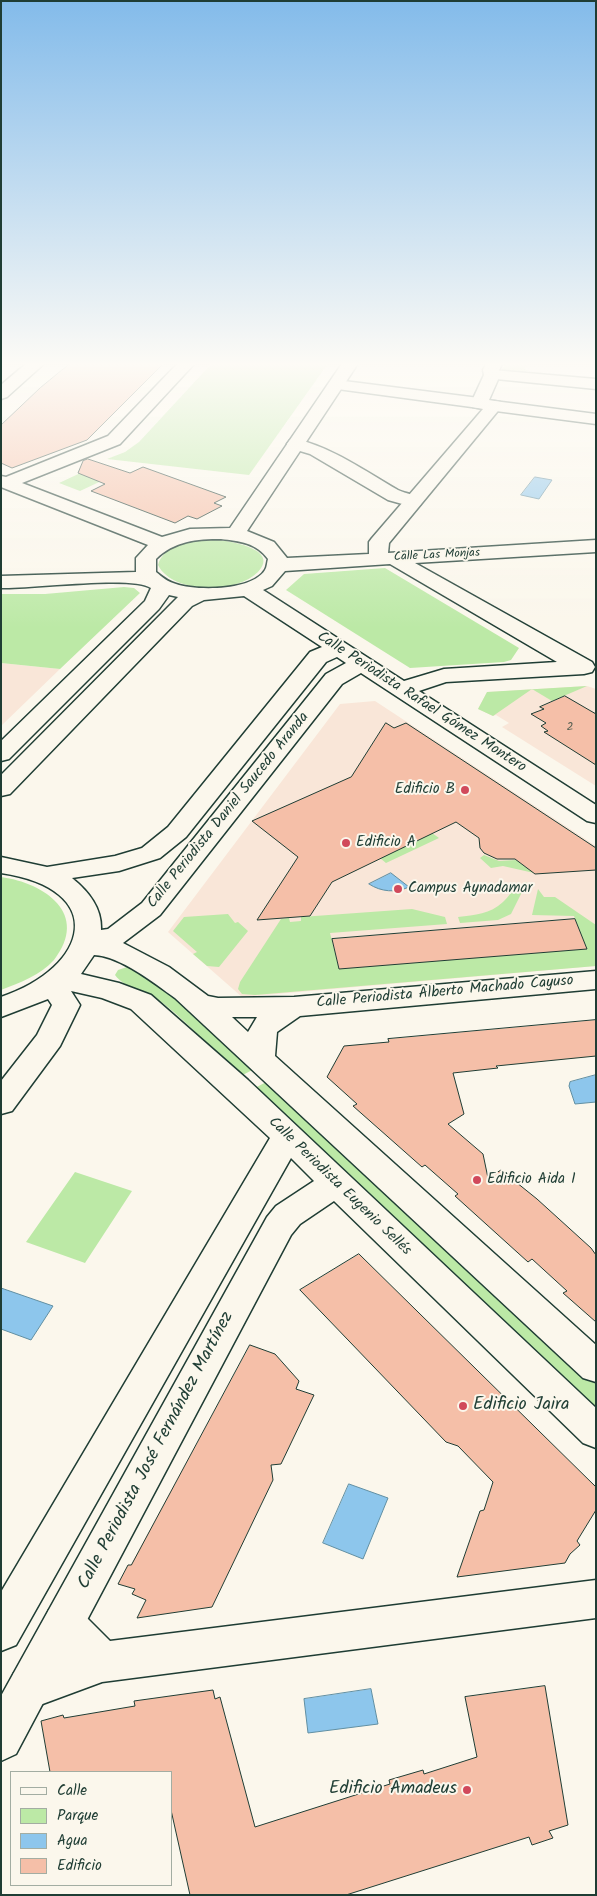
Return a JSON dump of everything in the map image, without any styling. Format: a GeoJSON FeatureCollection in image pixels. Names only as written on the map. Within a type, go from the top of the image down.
{"type":"FeatureCollection","features":[{"type":"Feature","properties":{"kind":"street"},"geometry":{"type":"LineString","coordinates":[[4,482],[93,450]]}},
{"type":"Feature","properties":{"kind":"street"},"geometry":{"type":"LineString","coordinates":[[235,534],[292,450]]}},
{"type":"Feature","properties":{"kind":"street"},"geometry":{"type":"LineString","coordinates":[[317,450],[333,462],[395,496],[413,501]]}},
{"type":"Feature","properties":{"kind":"street"},"geometry":{"type":"LineString","coordinates":[[452,450],[426,486],[379,542],[386,558],[430,579],[542,644],[588,667]]}},
{"type":"Feature","properties":{"kind":"street"},"geometry":{"type":"LineString","coordinates":[[286,460],[315,459],[333,462]]}},
{"type":"Feature","properties":{"kind":"street"},"geometry":{"type":"LineString","coordinates":[[4,482],[162,544]]}},
{"type":"Feature","properties":{"kind":"street"},"geometry":{"type":"LineString","coordinates":[[371,483],[426,486]]}},
{"type":"Feature","properties":{"kind":"street"},"geometry":{"type":"LineString","coordinates":[[1,570],[17,572],[124,565],[146,558],[162,544],[194,534],[235,534],[269,547],[278,559],[278,565],[274,574],[267,580],[247,590],[229,593],[200,594],[182,592],[157,582],[128,576],[25,583],[1,582]]}},
{"type":"Feature","properties":{"kind":"street","name":"Calle Las Monjas"},"geometry":{"type":"LineString","coordinates":[[278,565],[596,546]]}},
{"type":"Feature","properties":{"kind":"street"},"geometry":{"type":"LineString","coordinates":[[430,579],[448,555]]}},
{"type":"Feature","properties":{"kind":"street"},"geometry":{"type":"LineString","coordinates":[[1,754],[158,597],[157,582],[145,568],[146,558]]}},
{"type":"Feature","properties":{"kind":"street","name":"Calle Periodista Rafael Gómez Montero"},"geometry":{"type":"LineString","coordinates":[[247,590],[596,816]]}},
{"type":"Feature","properties":{"kind":"street"},"geometry":{"type":"LineString","coordinates":[[1,789],[185,602],[200,594]]}},
{"type":"Feature","properties":{"kind":"street"},"geometry":{"type":"LineString","coordinates":[[518,671],[542,644]]}},
{"type":"Feature","properties":{"kind":"street","name":"Calle Periodista Daniel Saucedo Aranda"},"geometry":{"type":"LineString","coordinates":[[22,869],[118,863],[151,853],[177,832],[318,657],[337,649]]}},
{"type":"Feature","properties":{"kind":"street","name":"Calle Periodista Daniel Saucedo Aranda"},"geometry":{"type":"LineString","coordinates":[[86,943],[116,936],[152,909],[334,680],[360,664]]}},
{"type":"Feature","properties":{"kind":"street"},"geometry":{"type":"LineString","coordinates":[[400,690],[444,676],[588,667]]}},
{"type":"Feature","properties":{"kind":"street"},"geometry":{"type":"LineString","coordinates":[[1,845],[22,869],[64,884],[81,902],[87,916],[86,943],[76,962],[57,982],[28,998],[1,1007]]}},
{"type":"Feature","properties":{"kind":"street"},"geometry":{"type":"LineString","coordinates":[[86,943],[110,947],[141,962],[168,978],[201,1004],[383,1174],[596,1367]]}},
{"type":"Feature","properties":{"kind":"street","name":"Calle Periodista Alberto Machado Cayuso"},"geometry":{"type":"LineString","coordinates":[[201,1004],[218,1008],[294,1007],[596,980]]}},
{"type":"Feature","properties":{"kind":"street"},"geometry":{"type":"LineString","coordinates":[[1,1104],[50,1039],[66,1005],[57,982]]}},
{"type":"Feature","properties":{"kind":"street","name":"Calle Periodista Eugenio Sellés"},"geometry":{"type":"LineString","coordinates":[[57,982],[109,990],[141,1002],[237,1088],[596,1432]]}},
{"type":"Feature","properties":{"kind":"street","name":"Calle Periodista Alberto Machado Cayuso"},"geometry":{"type":"LineString","coordinates":[[260,1058],[258,1041],[266,1025],[294,1007]]}},
{"type":"Feature","properties":{"kind":"street"},"geometry":{"type":"LineString","coordinates":[[1,1631],[287,1137]]}},
{"type":"Feature","properties":{"kind":"street","name":"Calle Periodista José Fernández Martínez"},"geometry":{"type":"LineString","coordinates":[[1,1739],[279,1226],[288,1215],[336,1184]]}},
{"type":"Feature","properties":{"kind":"street"},"geometry":{"type":"LineString","coordinates":[[29,1688],[102,1662],[596,1599]]}},
{"type":"Feature","properties":{"kind":"street"},"geometry":{"type":"LineString","coordinates":[[64,1624],[102,1662]]}},
{"type":"Feature","properties":{"kind":"shaded area"},"geometry":{"type":"Polygon","coordinates":[[[1,663],[60,669],[1,726],[1,663]]]}},
{"type":"Feature","properties":{"kind":"shaded area"},"geometry":{"type":"Polygon","coordinates":[[[587,686],[596,689],[596,786],[502,727],[509,723],[496,715],[493,716],[478,709],[487,692],[587,686]]]}},
{"type":"Feature","properties":{"kind":"shaded area","name":"Campus Aynadamar"},"geometry":{"type":"Polygon","coordinates":[[[375,701],[596,846],[596,966],[242,997],[168,932],[340,704],[375,701]]]}},
{"type":"Feature","properties":{"kind":"green space"},"geometry":{"type":"Polygon","coordinates":[[[266,450],[249,475],[107,459],[125,452],[266,450]]]}},
{"type":"Feature","properties":{"kind":"green space"},"geometry":{"type":"Polygon","coordinates":[[[89,469],[110,477],[80,491],[59,483],[89,469]]]}},
{"type":"Feature","properties":{"kind":"green space"},"geometry":{"type":"Polygon","coordinates":[[[210,539],[237,543],[257,551],[262,556],[263,563],[258,572],[248,579],[235,584],[205,588],[190,586],[177,581],[165,575],[158,565],[161,558],[172,548],[195,541],[210,539]]]}},
{"type":"Feature","properties":{"kind":"green space"},"geometry":{"type":"Polygon","coordinates":[[[385,568],[519,648],[511,660],[504,662],[410,668],[286,590],[304,574],[385,568]]]}},
{"type":"Feature","properties":{"kind":"green space"},"geometry":{"type":"Polygon","coordinates":[[[124,587],[134,588],[140,593],[60,669],[1,663],[1,594],[45,594],[124,587]]]}},
{"type":"Feature","properties":{"kind":"green space"},"geometry":{"type":"Polygon","coordinates":[[[587,686],[552,701],[532,689],[587,686]]]}},
{"type":"Feature","properties":{"kind":"green space"},"geometry":{"type":"Polygon","coordinates":[[[532,689],[493,716],[478,709],[487,692],[532,689]]]}},
{"type":"Feature","properties":{"kind":"green space"},"geometry":{"type":"Polygon","coordinates":[[[432,833],[439,838],[386,863],[380,858],[432,833]]]}},
{"type":"Feature","properties":{"kind":"green space"},"geometry":{"type":"Polygon","coordinates":[[[484,855],[499,861],[516,860],[534,873],[503,866],[491,868],[480,858],[484,855]]]}},
{"type":"Feature","properties":{"kind":"green space"},"geometry":{"type":"Polygon","coordinates":[[[1,877],[17,880],[47,894],[58,904],[65,915],[67,928],[64,943],[49,965],[29,978],[1,990],[1,877]]]}},
{"type":"Feature","properties":{"kind":"green space"},"geometry":{"type":"Polygon","coordinates":[[[527,882],[511,914],[498,920],[460,923],[458,917],[470,916],[493,909],[503,902],[516,888],[527,882]]]}},
{"type":"Feature","properties":{"kind":"green space"},"geometry":{"type":"Polygon","coordinates":[[[538,889],[544,897],[555,897],[596,925],[596,966],[255,995],[242,994],[238,989],[240,982],[281,919],[289,918],[290,922],[301,921],[301,917],[412,909],[445,917],[447,924],[330,933],[339,969],[587,949],[574,916],[532,915],[538,889]]]}},
{"type":"Feature","properties":{"kind":"green space"},"geometry":{"type":"Polygon","coordinates":[[[228,914],[235,923],[238,922],[248,931],[219,967],[207,966],[193,954],[197,952],[173,931],[184,917],[228,914]]]}},
{"type":"Feature","properties":{"kind":"green space"},"geometry":{"type":"Polygon","coordinates":[[[127,967],[158,981],[176,994],[256,1068],[239,1077],[174,1012],[158,1000],[125,984],[115,975],[118,970],[127,967]]]}},
{"type":"Feature","properties":{"kind":"green space"},"geometry":{"type":"Polygon","coordinates":[[[270,1080],[596,1381],[596,1413],[253,1089],[270,1080]]]}},
{"type":"Feature","properties":{"kind":"green space"},"geometry":{"type":"Polygon","coordinates":[[[75,1172],[132,1191],[85,1263],[26,1242],[75,1172]]]}},
{"type":"Feature","properties":{"kind":"water"},"geometry":{"type":"Polygon","coordinates":[[[535,477],[552,480],[539,499],[521,495],[535,477]]]}},
{"type":"Feature","properties":{"kind":"water"},"geometry":{"type":"Polygon","coordinates":[[[391,873],[409,887],[389,891],[378,889],[369,884],[391,873]]]}},
{"type":"Feature","properties":{"kind":"water"},"geometry":{"type":"Polygon","coordinates":[[[596,1075],[596,1102],[575,1104],[569,1086],[570,1082],[596,1075]]]}},
{"type":"Feature","properties":{"kind":"water"},"geometry":{"type":"Polygon","coordinates":[[[1,1288],[53,1306],[31,1340],[1,1329],[1,1288]]]}},
{"type":"Feature","properties":{"kind":"water"},"geometry":{"type":"Polygon","coordinates":[[[349,1484],[388,1498],[363,1559],[323,1543],[349,1484]]]}},
{"type":"Feature","properties":{"kind":"water"},"geometry":{"type":"Polygon","coordinates":[[[371,1689],[378,1724],[308,1733],[304,1699],[371,1689]]]}},
{"type":"Feature","properties":{"kind":"building"},"geometry":{"type":"Polygon","coordinates":[[[1,450],[59,450],[12,468],[1,463],[1,450]]]}},
{"type":"Feature","properties":{"kind":"building"},"geometry":{"type":"Polygon","coordinates":[[[88,459],[130,473],[143,467],[226,497],[214,503],[222,506],[197,519],[188,516],[175,523],[91,491],[105,484],[78,473],[83,461],[88,459]]]}},
{"type":"Feature","properties":{"kind":"building"},"geometry":{"type":"Polygon","coordinates":[[[565,696],[596,714],[596,765],[544,732],[548,731],[541,726],[546,723],[531,714],[544,709],[540,707],[565,696]]]}},
{"type":"Feature","properties":{"kind":"building"},"geometry":{"type":"Polygon","coordinates":[[[386,723],[394,728],[406,723],[596,848],[596,870],[535,874],[515,859],[497,859],[484,853],[480,848],[479,838],[456,822],[332,882],[310,916],[257,920],[298,857],[252,821],[351,777],[386,723]]]}},
{"type":"Feature","properties":{"kind":"building"},"geometry":{"type":"Polygon","coordinates":[[[575,919],[587,949],[339,969],[332,939],[575,919]]]}},
{"type":"Feature","properties":{"kind":"building","name":"Edificio Aida I"},"geometry":{"type":"Polygon","coordinates":[[[596,1020],[596,1056],[496,1066],[498,1068],[453,1073],[464,1114],[448,1124],[483,1154],[488,1178],[501,1170],[537,1199],[591,1248],[596,1255],[596,1322],[563,1293],[567,1291],[532,1259],[528,1262],[455,1196],[458,1194],[425,1165],[422,1167],[353,1106],[357,1104],[327,1077],[344,1046],[389,1042],[388,1039],[596,1020]]]}},
{"type":"Feature","properties":{"kind":"building","name":"Edificio Jaira"},"geometry":{"type":"Polygon","coordinates":[[[359,1254],[596,1487],[596,1510],[577,1541],[580,1545],[570,1554],[565,1563],[457,1577],[480,1511],[484,1510],[493,1482],[458,1446],[446,1442],[300,1290],[359,1254]]]}},
{"type":"Feature","properties":{"kind":"building"},"geometry":{"type":"Polygon","coordinates":[[[250,1345],[275,1354],[299,1381],[296,1389],[314,1395],[281,1464],[271,1465],[273,1480],[212,1607],[137,1618],[146,1600],[132,1594],[135,1589],[118,1584],[128,1565],[131,1565],[250,1345]]]}},
{"type":"Feature","properties":{"kind":"building","name":"Edificio Amadeus"},"geometry":{"type":"Polygon","coordinates":[[[545,1686],[568,1825],[549,1831],[553,1838],[532,1845],[529,1837],[346,1895],[190,1895],[172,1814],[172,1771],[50,1771],[41,1721],[63,1715],[64,1718],[135,1706],[134,1701],[213,1690],[215,1699],[220,1697],[255,1827],[390,1784],[389,1780],[423,1770],[424,1774],[477,1757],[465,1697],[545,1686]]]}},
{"type":"Feature","properties":{"kind":"place","name":"Edificio B"},"geometry":{"type":"Point","coordinates":[465,790]}},
{"type":"Feature","properties":{"kind":"place","name":"Edificio A"},"geometry":{"type":"Point","coordinates":[346,843]}},
{"type":"Feature","properties":{"kind":"place","name":"Campus Aynadamar"},"geometry":{"type":"Point","coordinates":[398,889]}},
{"type":"Feature","properties":{"kind":"place","name":"Edificio Aida I"},"geometry":{"type":"Point","coordinates":[477,1180]}},
{"type":"Feature","properties":{"kind":"place","name":"Edificio Jaira"},"geometry":{"type":"Point","coordinates":[463,1406]}},
{"type":"Feature","properties":{"kind":"place","name":"Edificio Amadeus"},"geometry":{"type":"Point","coordinates":[467,1790]}}]}
